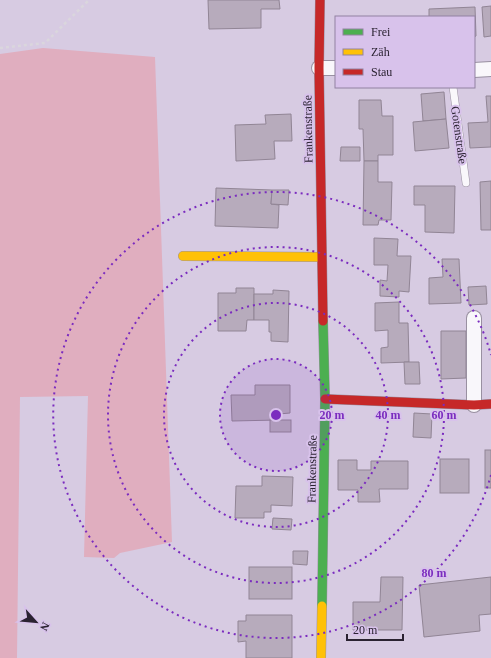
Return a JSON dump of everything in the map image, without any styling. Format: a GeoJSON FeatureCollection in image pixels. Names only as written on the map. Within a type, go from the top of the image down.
{"type":"FeatureCollection","features":[{"type":"Feature","properties":{"kind":"street","name":"Frankenstraße"},"geometry":{"type":"LineString","coordinates":[[320,0],[319,68],[321,257],[325,399],[321,658]]}},
{"type":"Feature","properties":{"kind":"street"},"geometry":{"type":"LineString","coordinates":[[319,68],[335,68]]}},
{"type":"Feature","properties":{"kind":"street"},"geometry":{"type":"LineString","coordinates":[[475,70],[491,69]]}},
{"type":"Feature","properties":{"kind":"street"},"geometry":{"type":"LineString","coordinates":[[183,256],[321,257]]}},
{"type":"Feature","properties":{"kind":"street"},"geometry":{"type":"LineString","coordinates":[[474,318],[474,404]]}},
{"type":"Feature","properties":{"kind":"street"},"geometry":{"type":"LineString","coordinates":[[325,399],[491,404]]}},
{"type":"Feature","properties":{"kind":"lane","name":"Gotenstraße"},"geometry":{"type":"LineString","coordinates":[[453,88],[466,183]]}},
{"type":"Feature","properties":{"kind":"path"},"geometry":{"type":"LineString","coordinates":[[0,48],[45,43],[89,0]]}},
{"type":"Feature","properties":{"kind":"shaded area"},"geometry":{"type":"Polygon","coordinates":[[[43,48],[155,57],[172,542],[120,553],[114,558],[84,557],[88,396],[20,397],[17,658],[0,658],[0,54],[43,48]]]}},
{"type":"Feature","properties":{"kind":"building"},"geometry":{"type":"Polygon","coordinates":[[[208,0],[279,0],[280,9],[261,9],[261,28],[209,29],[208,0]]]}},
{"type":"Feature","properties":{"kind":"building"},"geometry":{"type":"Polygon","coordinates":[[[491,6],[491,36],[484,37],[482,7],[491,6]]]}},
{"type":"Feature","properties":{"kind":"building"},"geometry":{"type":"Polygon","coordinates":[[[475,7],[476,36],[475,16],[429,16],[429,9],[475,7]]]}},
{"type":"Feature","properties":{"kind":"building"},"geometry":{"type":"Polygon","coordinates":[[[444,92],[446,119],[423,121],[421,94],[444,92]]]}},
{"type":"Feature","properties":{"kind":"building"},"geometry":{"type":"Polygon","coordinates":[[[486,96],[491,96],[491,147],[470,148],[468,123],[488,122],[486,96]]]}},
{"type":"Feature","properties":{"kind":"building"},"geometry":{"type":"Polygon","coordinates":[[[359,100],[381,100],[382,116],[393,116],[393,155],[378,155],[378,161],[364,161],[363,129],[359,129],[359,100]]]}},
{"type":"Feature","properties":{"kind":"building"},"geometry":{"type":"Polygon","coordinates":[[[291,114],[292,141],[274,141],[275,159],[236,161],[235,125],[266,124],[265,115],[291,114]]]}},
{"type":"Feature","properties":{"kind":"building"},"geometry":{"type":"Polygon","coordinates":[[[446,119],[449,148],[415,151],[413,122],[446,119]]]}},
{"type":"Feature","properties":{"kind":"building"},"geometry":{"type":"Polygon","coordinates":[[[341,147],[360,147],[360,161],[340,161],[341,147]]]}},
{"type":"Feature","properties":{"kind":"building"},"geometry":{"type":"Polygon","coordinates":[[[364,161],[378,161],[378,182],[392,182],[391,220],[379,220],[378,225],[363,225],[364,161]]]}},
{"type":"Feature","properties":{"kind":"building"},"geometry":{"type":"Polygon","coordinates":[[[491,181],[491,230],[481,230],[480,182],[491,181]]]}},
{"type":"Feature","properties":{"kind":"building"},"geometry":{"type":"Polygon","coordinates":[[[414,186],[455,186],[454,233],[425,232],[425,205],[414,205],[414,186]]]}},
{"type":"Feature","properties":{"kind":"building"},"geometry":{"type":"Polygon","coordinates":[[[216,188],[272,190],[271,204],[279,205],[278,228],[215,226],[216,188]]]}},
{"type":"Feature","properties":{"kind":"building"},"geometry":{"type":"Polygon","coordinates":[[[272,190],[289,190],[288,205],[271,204],[272,190]]]}},
{"type":"Feature","properties":{"kind":"building"},"geometry":{"type":"Polygon","coordinates":[[[374,238],[398,239],[397,256],[411,256],[409,292],[399,291],[399,297],[380,296],[380,280],[387,281],[388,265],[374,265],[374,238]]]}},
{"type":"Feature","properties":{"kind":"building"},"geometry":{"type":"Polygon","coordinates":[[[442,259],[459,259],[461,303],[429,304],[429,278],[443,277],[442,259]]]}},
{"type":"Feature","properties":{"kind":"building"},"geometry":{"type":"Polygon","coordinates":[[[486,286],[487,304],[469,305],[468,287],[486,286]]]}},
{"type":"Feature","properties":{"kind":"building"},"geometry":{"type":"Polygon","coordinates":[[[236,288],[254,288],[254,320],[247,320],[246,331],[218,331],[218,293],[236,293],[236,288]]]}},
{"type":"Feature","properties":{"kind":"building"},"geometry":{"type":"Polygon","coordinates":[[[273,290],[289,291],[288,342],[271,341],[269,320],[254,320],[254,294],[273,294],[273,290]]]}},
{"type":"Feature","properties":{"kind":"building"},"geometry":{"type":"Polygon","coordinates":[[[399,302],[399,323],[408,323],[409,362],[381,363],[381,348],[388,347],[388,330],[375,331],[375,303],[399,302]]]}},
{"type":"Feature","properties":{"kind":"building"},"geometry":{"type":"Polygon","coordinates":[[[441,331],[466,331],[466,378],[441,379],[441,331]]]}},
{"type":"Feature","properties":{"kind":"building"},"geometry":{"type":"Polygon","coordinates":[[[404,362],[419,362],[420,384],[405,384],[404,362]]]}},
{"type":"Feature","properties":{"kind":"building"},"geometry":{"type":"Polygon","coordinates":[[[255,385],[290,385],[290,413],[279,414],[279,420],[232,421],[231,395],[255,395],[255,385]]]}},
{"type":"Feature","properties":{"kind":"building"},"geometry":{"type":"Polygon","coordinates":[[[414,413],[432,414],[431,438],[413,437],[414,413]]]}},
{"type":"Feature","properties":{"kind":"building"},"geometry":{"type":"Polygon","coordinates":[[[270,420],[291,420],[291,432],[270,432],[270,420]]]}},
{"type":"Feature","properties":{"kind":"building"},"geometry":{"type":"Polygon","coordinates":[[[485,450],[491,450],[491,488],[485,488],[485,450]]]}},
{"type":"Feature","properties":{"kind":"building"},"geometry":{"type":"Polygon","coordinates":[[[440,459],[469,459],[469,493],[440,493],[440,459]]]}},
{"type":"Feature","properties":{"kind":"building"},"geometry":{"type":"Polygon","coordinates":[[[338,460],[357,460],[357,470],[371,470],[371,461],[408,461],[408,489],[379,489],[380,502],[358,502],[358,490],[338,490],[338,460]]]}},
{"type":"Feature","properties":{"kind":"building"},"geometry":{"type":"Polygon","coordinates":[[[262,476],[293,477],[292,506],[271,505],[271,512],[264,512],[264,518],[235,518],[236,486],[262,486],[262,476]]]}},
{"type":"Feature","properties":{"kind":"building"},"geometry":{"type":"Polygon","coordinates":[[[273,518],[292,519],[291,530],[272,529],[273,518]]]}},
{"type":"Feature","properties":{"kind":"building"},"geometry":{"type":"Polygon","coordinates":[[[293,551],[308,551],[307,565],[293,564],[293,551]]]}},
{"type":"Feature","properties":{"kind":"building"},"geometry":{"type":"Polygon","coordinates":[[[249,567],[292,567],[292,599],[249,599],[249,567]]]}},
{"type":"Feature","properties":{"kind":"building"},"geometry":{"type":"Polygon","coordinates":[[[381,577],[403,577],[402,630],[353,630],[353,602],[380,602],[381,577]]]}},
{"type":"Feature","properties":{"kind":"building"},"geometry":{"type":"Polygon","coordinates":[[[491,577],[491,614],[479,615],[480,631],[424,637],[419,585],[491,577]]]}},
{"type":"Feature","properties":{"kind":"building"},"geometry":{"type":"Polygon","coordinates":[[[246,615],[292,615],[292,658],[246,658],[246,641],[238,642],[238,621],[246,621],[246,615]]]}},
{"type":"Feature","properties":{"kind":"traffic: fast"},"geometry":{"type":"LineString","coordinates":[[322,606],[325,399],[323,321]]}},
{"type":"Feature","properties":{"kind":"traffic: slow"},"geometry":{"type":"LineString","coordinates":[[183,256],[321,257]]}},
{"type":"Feature","properties":{"kind":"traffic: slow"},"geometry":{"type":"LineString","coordinates":[[321,658],[322,606]]}},
{"type":"Feature","properties":{"kind":"traffic: jam"},"geometry":{"type":"LineString","coordinates":[[320,0],[319,68],[323,321]]}},
{"type":"Feature","properties":{"kind":"traffic: jam"},"geometry":{"type":"LineString","coordinates":[[325,399],[474,405],[491,404]]}}]}
